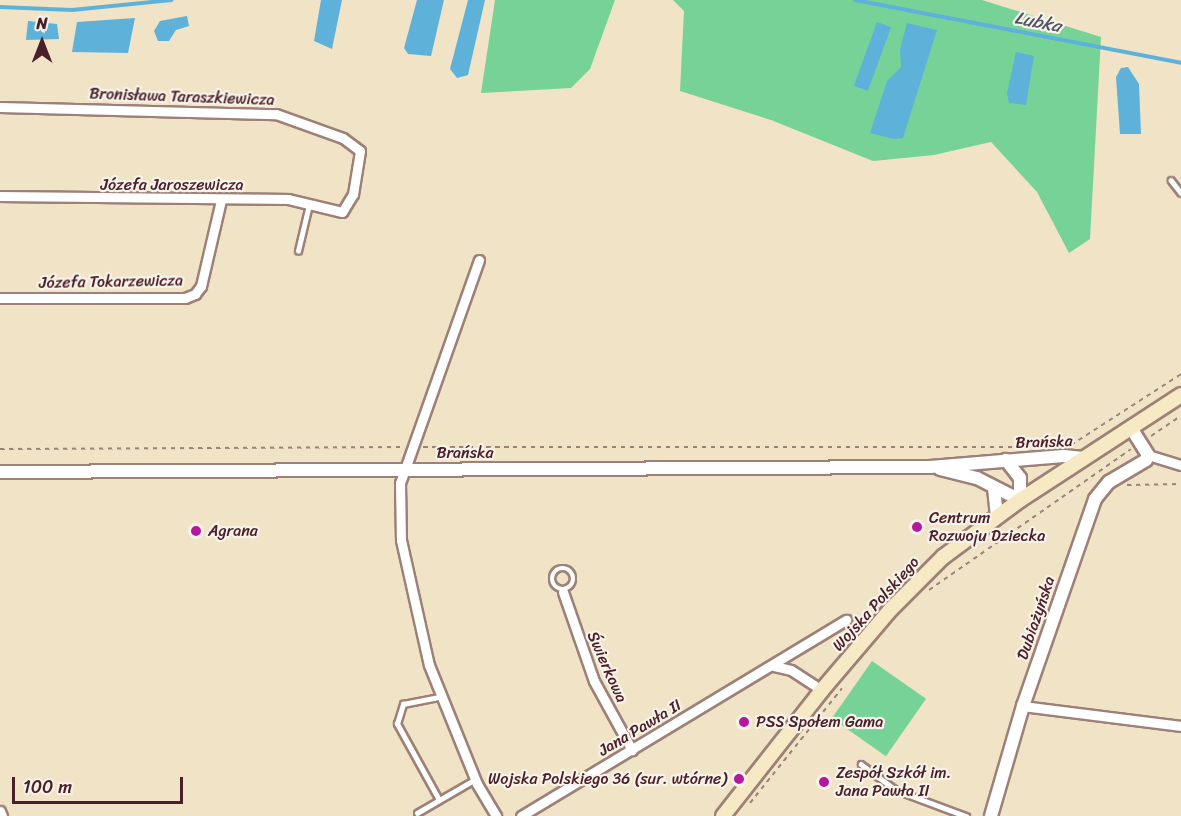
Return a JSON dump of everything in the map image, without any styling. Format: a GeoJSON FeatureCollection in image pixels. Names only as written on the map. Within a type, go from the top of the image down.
{"type":"FeatureCollection","features":[{"type":"Feature","properties":{"kind":"main road","name":"Wojska Polskiego"},"geometry":{"type":"LineString","coordinates":[[723,816],[822,690],[916,582],[997,516],[1181,395]]}},
{"type":"Feature","properties":{"kind":"street","name":"Bronisława Taraszkiewicza"},"geometry":{"type":"LineString","coordinates":[[0,107],[276,114],[292,118],[343,138],[360,151],[352,194],[342,212]]}},
{"type":"Feature","properties":{"kind":"street","name":"Józefa Jaroszewicza"},"geometry":{"type":"LineString","coordinates":[[0,196],[288,199],[342,212]]}},
{"type":"Feature","properties":{"kind":"street","name":"Józefa Tokarzewicza"},"geometry":{"type":"LineString","coordinates":[[0,298],[184,298],[195,294],[203,276],[221,200]]}},
{"type":"Feature","properties":{"kind":"street"},"geometry":{"type":"LineString","coordinates":[[479,260],[400,483],[401,540],[411,593],[440,697],[476,780],[496,816]]}},
{"type":"Feature","properties":{"kind":"street"},"geometry":{"type":"LineString","coordinates":[[1131,428],[1148,455],[1181,465]]}},
{"type":"Feature","properties":{"kind":"street","name":"Dubiażyńska"},"geometry":{"type":"LineString","coordinates":[[991,816],[1023,706],[1095,499],[1109,482],[1146,460],[1148,455]]}},
{"type":"Feature","properties":{"kind":"street","name":"Brańska"},"geometry":{"type":"LineString","coordinates":[[0,472],[930,467],[1006,460],[1083,458]]}},
{"type":"Feature","properties":{"kind":"street","name":"Brańska"},"geometry":{"type":"LineString","coordinates":[[930,467],[977,478],[1020,500],[1020,478],[1006,460]]}},
{"type":"Feature","properties":{"kind":"street"},"geometry":{"type":"LineString","coordinates":[[994,488],[997,516]]}},
{"type":"Feature","properties":{"kind":"street","name":"Świerkowa"},"geometry":{"type":"LineString","coordinates":[[563,592],[594,681],[632,750]]}},
{"type":"Feature","properties":{"kind":"street","name":"Jana Pawła II"},"geometry":{"type":"LineString","coordinates":[[521,816],[774,666],[846,620]]}},
{"type":"Feature","properties":{"kind":"street"},"geometry":{"type":"LineString","coordinates":[[774,666],[791,670],[822,690]]}},
{"type":"Feature","properties":{"kind":"street"},"geometry":{"type":"LineString","coordinates":[[1023,706],[1181,726]]}},
{"type":"Feature","properties":{"kind":"street"},"geometry":{"type":"LineString","coordinates":[[0,811],[2,816]]}},
{"type":"Feature","properties":{"kind":"lane"},"geometry":{"type":"LineString","coordinates":[[1171,180],[1181,193]]}},
{"type":"Feature","properties":{"kind":"lane"},"geometry":{"type":"LineString","coordinates":[[297,251],[309,205]]}},
{"type":"Feature","properties":{"kind":"lane"},"geometry":{"type":"LineString","coordinates":[[561,567],[572,572],[570,589],[563,592],[559,591],[554,576],[561,567]]}},
{"type":"Feature","properties":{"kind":"lane"},"geometry":{"type":"LineString","coordinates":[[438,800],[397,724],[403,704],[440,697]]}},
{"type":"Feature","properties":{"kind":"lane"},"geometry":{"type":"LineString","coordinates":[[861,764],[896,790],[966,816]]}},
{"type":"Feature","properties":{"kind":"lane"},"geometry":{"type":"LineString","coordinates":[[417,813],[476,780]]}},
{"type":"Feature","properties":{"kind":"path"},"geometry":{"type":"LineString","coordinates":[[1064,446],[1071,445],[1181,374]]}},
{"type":"Feature","properties":{"kind":"path"},"geometry":{"type":"LineString","coordinates":[[925,592],[1181,416]]}},
{"type":"Feature","properties":{"kind":"path"},"geometry":{"type":"LineString","coordinates":[[0,449],[1035,447]]}},
{"type":"Feature","properties":{"kind":"path"},"geometry":{"type":"LineString","coordinates":[[1117,486],[1181,484]]}},
{"type":"Feature","properties":{"kind":"path"},"geometry":{"type":"LineString","coordinates":[[747,808],[842,687]]}},
{"type":"Feature","properties":{"kind":"green space"},"geometry":{"type":"Polygon","coordinates":[[[495,0],[615,0],[590,69],[571,88],[481,93],[495,0]]]}},
{"type":"Feature","properties":{"kind":"green space"},"geometry":{"type":"Polygon","coordinates":[[[673,0],[982,0],[1101,37],[1090,239],[1069,253],[1037,192],[991,142],[934,155],[873,161],[771,120],[680,91],[684,11],[673,0]]]}},
{"type":"Feature","properties":{"kind":"green space"},"geometry":{"type":"Polygon","coordinates":[[[872,661],[926,699],[886,756],[832,718],[872,661]]]}},
{"type":"Feature","properties":{"kind":"water"},"geometry":{"type":"Polygon","coordinates":[[[321,0],[342,0],[332,49],[314,41],[321,0]]]}},
{"type":"Feature","properties":{"kind":"water"},"geometry":{"type":"Polygon","coordinates":[[[417,0],[444,0],[431,56],[408,54],[404,48],[417,0]]]}},
{"type":"Feature","properties":{"kind":"water"},"geometry":{"type":"Polygon","coordinates":[[[468,0],[485,0],[468,75],[457,78],[450,69],[468,0]]]}},
{"type":"Feature","properties":{"kind":"water"},"geometry":{"type":"Polygon","coordinates":[[[187,16],[189,26],[176,30],[169,41],[158,41],[154,31],[160,21],[187,16]]]}},
{"type":"Feature","properties":{"kind":"water"},"geometry":{"type":"Polygon","coordinates":[[[135,18],[128,53],[72,52],[77,22],[135,18]]]}},
{"type":"Feature","properties":{"kind":"water"},"geometry":{"type":"Polygon","coordinates":[[[28,21],[57,24],[59,39],[26,40],[28,21]]]}},
{"type":"Feature","properties":{"kind":"water"},"geometry":{"type":"Polygon","coordinates":[[[877,22],[891,27],[868,91],[854,86],[877,22]]]}},
{"type":"Feature","properties":{"kind":"water"},"geometry":{"type":"Polygon","coordinates":[[[907,23],[937,30],[903,138],[894,139],[870,133],[887,81],[901,67],[900,49],[907,23]]]}},
{"type":"Feature","properties":{"kind":"water"},"geometry":{"type":"Polygon","coordinates":[[[1016,52],[1034,56],[1026,105],[1009,103],[1007,93],[1016,52]]]}},
{"type":"Feature","properties":{"kind":"water"},"geometry":{"type":"Polygon","coordinates":[[[1128,67],[1139,84],[1141,134],[1120,134],[1116,77],[1121,68],[1128,67]]]}},
{"type":"Feature","properties":{"kind":"waterway","name":"Lubka"},"geometry":{"type":"LineString","coordinates":[[0,7],[72,10],[172,0]]}},
{"type":"Feature","properties":{"kind":"waterway","name":"Lubka"},"geometry":{"type":"LineString","coordinates":[[855,0],[1181,63]]}},
{"type":"Feature","properties":{"kind":"place","name":"Centrum Rozwoju Dziecka"},"geometry":{"type":"Point","coordinates":[917,527]}},
{"type":"Feature","properties":{"kind":"place","name":"Agrana"},"geometry":{"type":"Point","coordinates":[196,531]}},
{"type":"Feature","properties":{"kind":"place","name":"PSS Społem Gama"},"geometry":{"type":"Point","coordinates":[744,722]}},
{"type":"Feature","properties":{"kind":"place","name":"Wojska Polskiego 36 (sur. wtórne)"},"geometry":{"type":"Point","coordinates":[739,779]}},
{"type":"Feature","properties":{"kind":"place","name":"Zespół Szkół im. Jana Pawła II"},"geometry":{"type":"Point","coordinates":[824,782]}}]}
